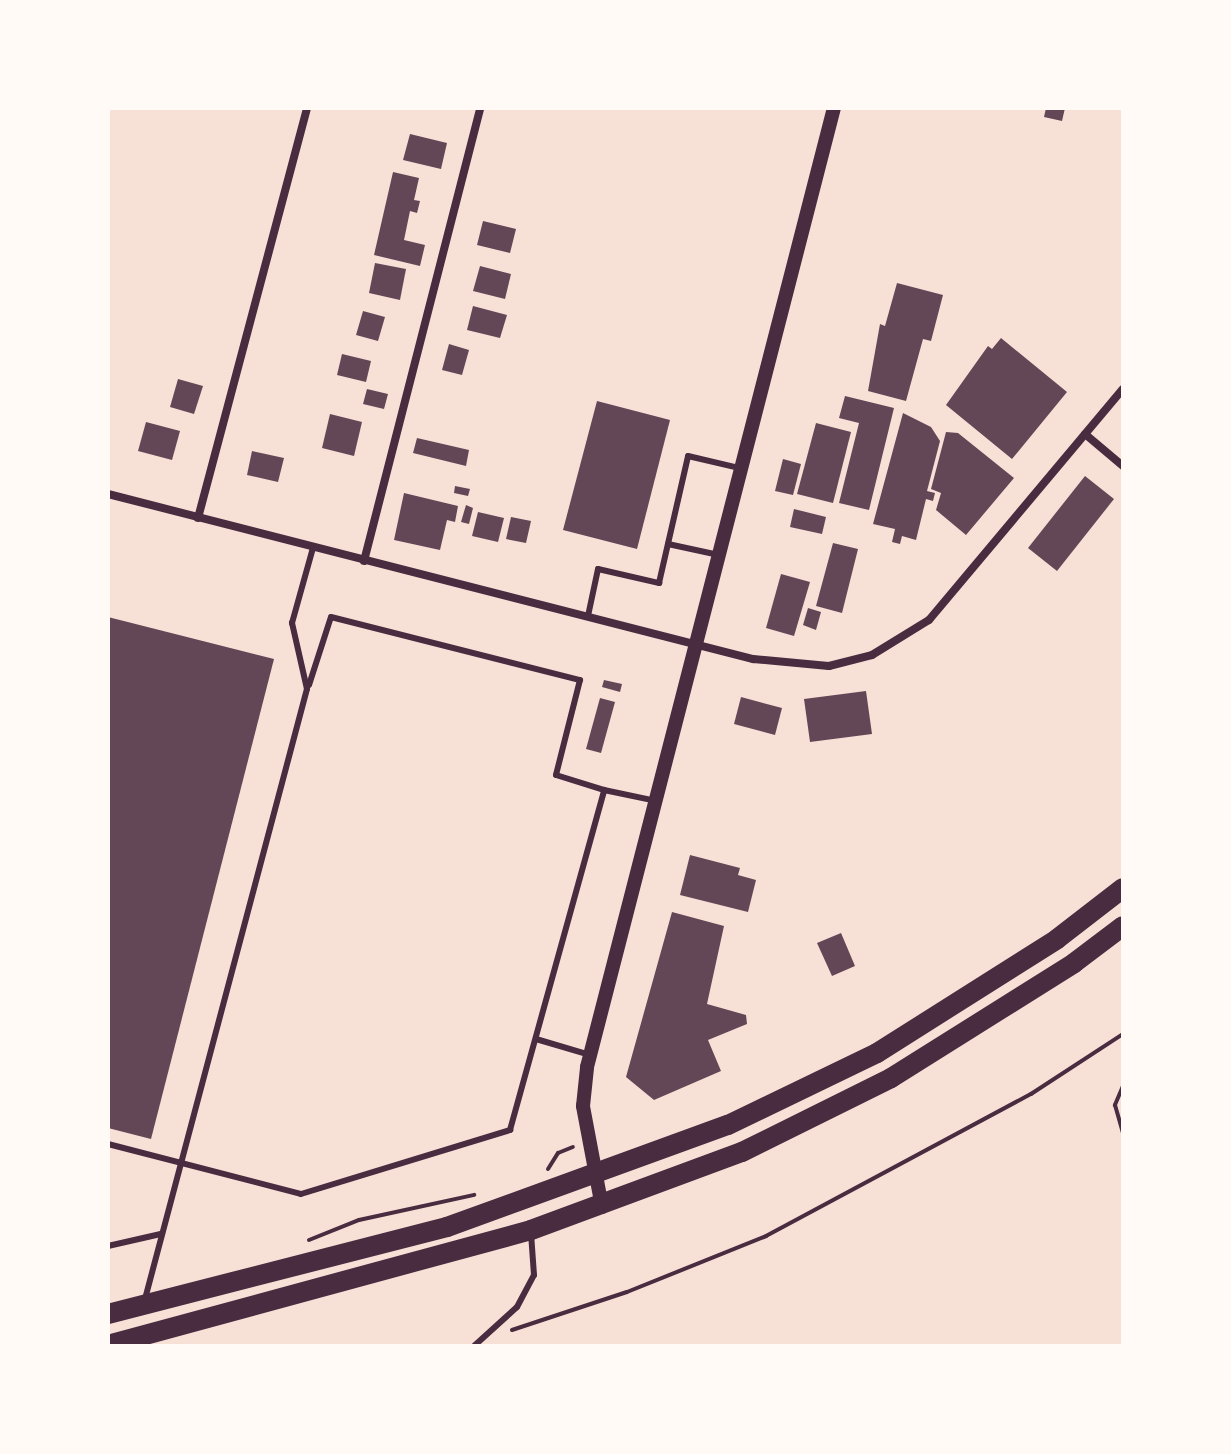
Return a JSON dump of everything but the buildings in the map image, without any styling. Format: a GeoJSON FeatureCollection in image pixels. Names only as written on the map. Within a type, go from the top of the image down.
{"type":"FeatureCollection","features":[{"type":"Feature","properties":{"kind":"highway"},"geometry":{"type":"LineString","coordinates":[[108,1314],[447,1227],[595,1177],[728,1125],[877,1053],[1057,939],[1123,888]]}},
{"type":"Feature","properties":{"kind":"highway"},"geometry":{"type":"LineString","coordinates":[[108,1345],[531,1230],[602,1207],[742,1152],[891,1078],[1074,963],[1123,926]]}},
{"type":"Feature","properties":{"kind":"street"},"geometry":{"type":"LineString","coordinates":[[198,518],[307,108]]}},
{"type":"Feature","properties":{"kind":"street"},"geometry":{"type":"LineString","coordinates":[[364,561],[480,108]]}},
{"type":"Feature","properties":{"kind":"street"},"geometry":{"type":"LineString","coordinates":[[602,1207],[587,1142],[583,1106],[590,1056],[834,108]]}},
{"type":"Feature","properties":{"kind":"street"},"geometry":{"type":"LineString","coordinates":[[108,494],[364,561],[793,666],[829,666],[872,655],[929,620],[1123,389]]}},
{"type":"Feature","properties":{"kind":"street"},"geometry":{"type":"LineString","coordinates":[[1085,434],[1123,466]]}},
{"type":"Feature","properties":{"kind":"lane"},"geometry":{"type":"LineString","coordinates":[[588,616],[598,569],[659,583],[688,456],[742,468]]}},
{"type":"Feature","properties":{"kind":"lane"},"geometry":{"type":"LineString","coordinates":[[668,544],[719,555]]}},
{"type":"Feature","properties":{"kind":"lane"},"geometry":{"type":"LineString","coordinates":[[307,689],[292,623],[313,548]]}},
{"type":"Feature","properties":{"kind":"lane"},"geometry":{"type":"LineString","coordinates":[[143,1306],[307,689],[331,617],[580,680],[556,775],[604,790],[656,801]]}},
{"type":"Feature","properties":{"kind":"lane"},"geometry":{"type":"LineString","coordinates":[[108,1144],[301,1194],[510,1130],[604,790]]}},
{"type":"Feature","properties":{"kind":"lane"},"geometry":{"type":"LineString","coordinates":[[536,1039],[590,1056]]}},
{"type":"Feature","properties":{"kind":"lane"},"geometry":{"type":"LineString","coordinates":[[474,1346],[517,1307],[534,1275],[531,1230]]}},
{"type":"Feature","properties":{"kind":"lane"},"geometry":{"type":"LineString","coordinates":[[108,1246],[161,1234]]}},
{"type":"Feature","properties":{"kind":"path"},"geometry":{"type":"LineString","coordinates":[[484,1338],[627,1292],[766,1236],[1031,1094],[1123,1034]]}},
{"type":"Feature","properties":{"kind":"path"},"geometry":{"type":"LineString","coordinates":[[1123,1086],[1115,1105],[1123,1133]]}},
{"type":"Feature","properties":{"kind":"path"},"geometry":{"type":"LineString","coordinates":[[545,1174],[558,1153],[587,1142]]}},
{"type":"Feature","properties":{"kind":"path"},"geometry":{"type":"LineString","coordinates":[[305,1242],[359,1220],[479,1194]]}}]}
